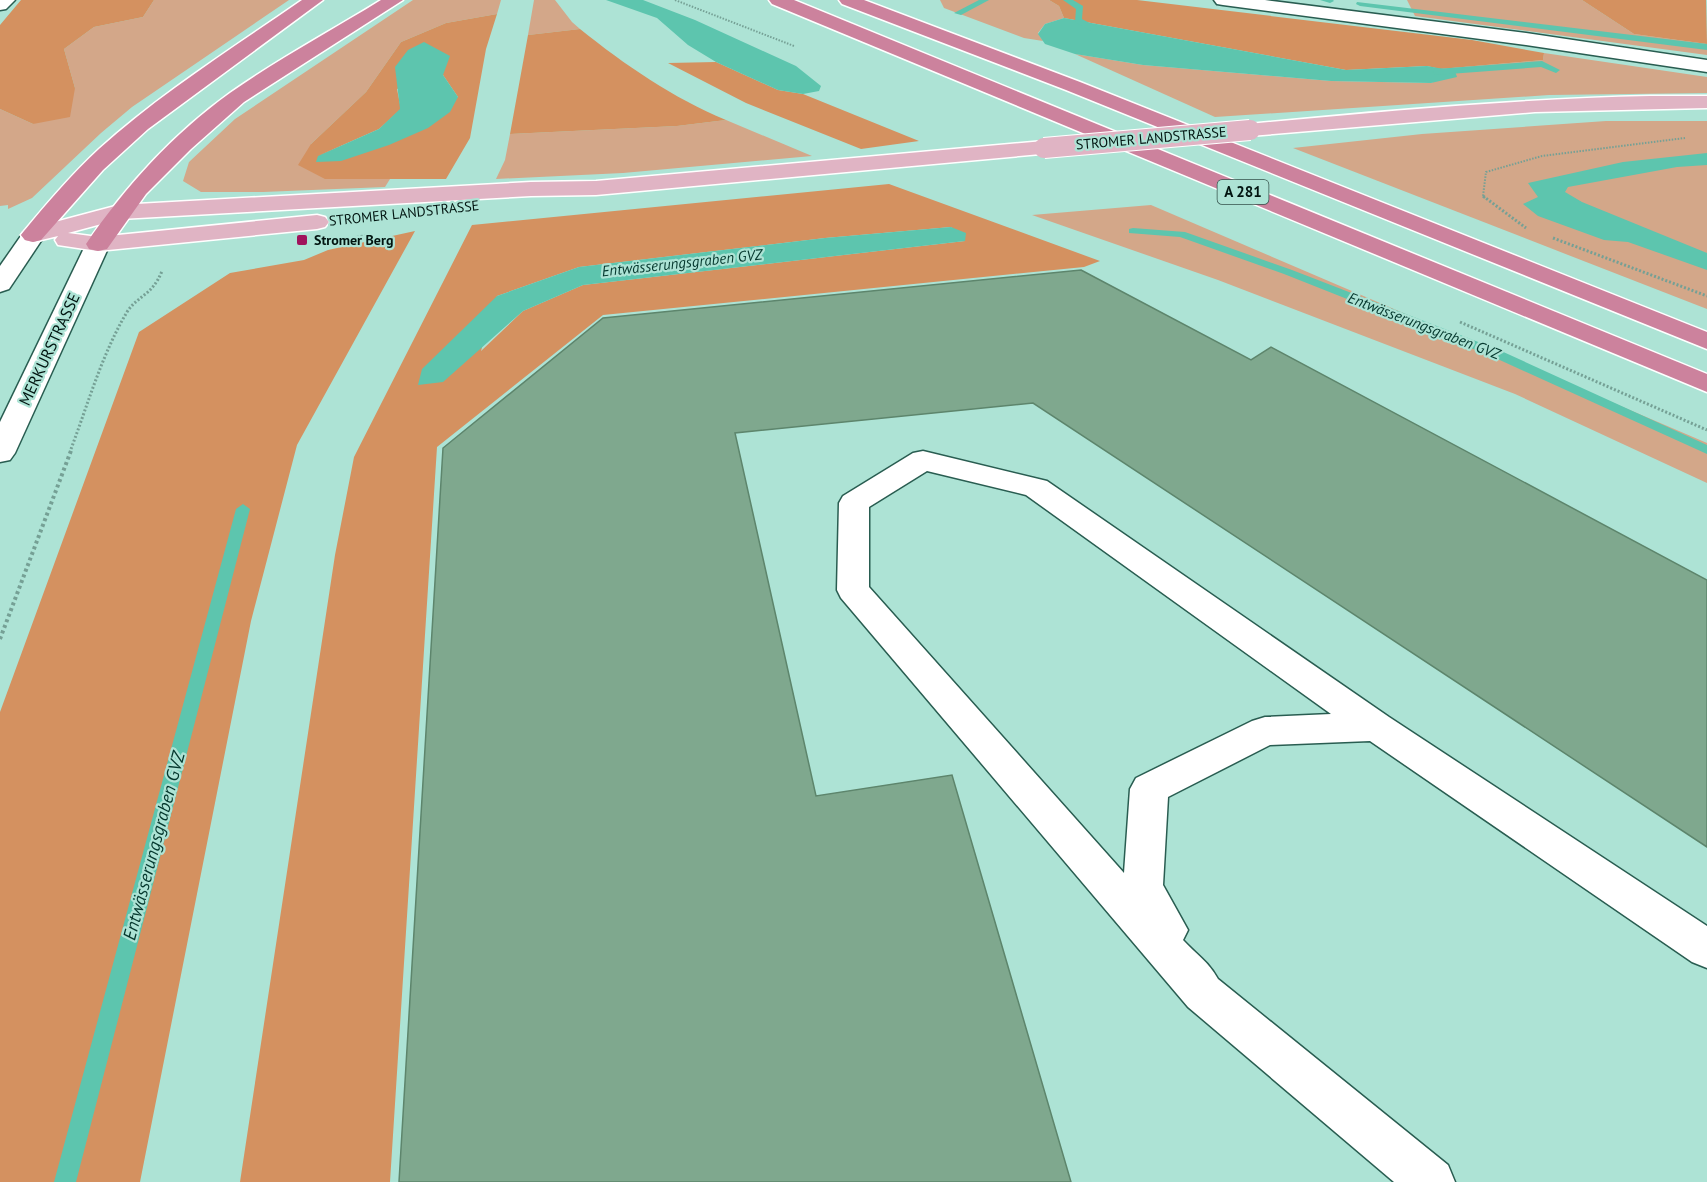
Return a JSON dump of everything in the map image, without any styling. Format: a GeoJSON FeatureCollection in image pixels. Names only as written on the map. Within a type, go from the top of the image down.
{"type":"FeatureCollection","features":[{"type":"Feature","properties":{"kind":"highway"},"geometry":{"type":"LineString","coordinates":[[22,234],[117,145],[180,94],[314,0]]}},
{"type":"Feature","properties":{"kind":"highway"},"geometry":{"type":"LineString","coordinates":[[98,244],[119,212],[138,189],[237,98],[394,0]]}},
{"type":"Feature","properties":{"kind":"highway","name":"A 281"},"geometry":{"type":"LineString","coordinates":[[778,0],[1707,384]]}},
{"type":"Feature","properties":{"kind":"highway","name":"A 281"},"geometry":{"type":"LineString","coordinates":[[848,0],[1073,86],[1707,341]]}},
{"type":"Feature","properties":{"kind":"main road","name":"STROMER LANDSTRASSE"},"geometry":{"type":"LineString","coordinates":[[22,234],[98,244],[404,205],[803,171],[1437,112],[1616,102],[1707,102]]}},
{"type":"Feature","properties":{"kind":"main road","name":"STROMER LANDSTRASSE"},"geometry":{"type":"LineString","coordinates":[[22,234],[119,212],[404,205]]}},
{"type":"Feature","properties":{"kind":"street"},"geometry":{"type":"LineString","coordinates":[[1223,0],[1503,36],[1707,66]]}},
{"type":"Feature","properties":{"kind":"street"},"geometry":{"type":"LineString","coordinates":[[0,284],[22,234]]}},
{"type":"Feature","properties":{"kind":"street","name":"MERKURSTRASSE"},"geometry":{"type":"LineString","coordinates":[[0,453],[98,244]]}},
{"type":"Feature","properties":{"kind":"street"},"geometry":{"type":"LineString","coordinates":[[1431,1182],[1203,993],[853,590],[854,503],[923,460],[1036,488],[1376,727],[1707,949]]}},
{"type":"Feature","properties":{"kind":"street"},"geometry":{"type":"LineString","coordinates":[[1203,993],[1143,887],[1149,789],[1265,731],[1376,727]]}},
{"type":"Feature","properties":{"kind":"path"},"geometry":{"type":"LineString","coordinates":[[1526,228],[1483,196],[1486,172],[1542,156],[1696,137]]}},
{"type":"Feature","properties":{"kind":"path"},"geometry":{"type":"LineString","coordinates":[[1548,236],[1707,296]]}},
{"type":"Feature","properties":{"kind":"path"},"geometry":{"type":"LineString","coordinates":[[0,639],[108,351],[128,310],[156,286],[163,267]]}},
{"type":"Feature","properties":{"kind":"shaded area"},"geometry":{"type":"Polygon","coordinates":[[[21,0],[154,0],[143,17],[94,27],[64,49],[75,88],[70,117],[33,124],[0,109],[0,25],[21,0]]]}},
{"type":"Feature","properties":{"kind":"shaded area"},"geometry":{"type":"Polygon","coordinates":[[[154,0],[289,0],[132,107],[32,198],[8,209],[8,205],[0,206],[0,109],[33,124],[75,88],[64,49],[94,27],[143,17],[154,0]]]}},
{"type":"Feature","properties":{"kind":"shaded area"},"geometry":{"type":"Polygon","coordinates":[[[413,0],[501,0],[497,14],[446,23],[401,42],[366,92],[311,144],[326,179],[390,179],[385,187],[201,192],[183,181],[189,162],[235,119],[413,0]]]}},
{"type":"Feature","properties":{"kind":"shaded area"},"geometry":{"type":"Polygon","coordinates":[[[534,0],[555,0],[580,29],[528,35],[534,0]]]}},
{"type":"Feature","properties":{"kind":"shaded area"},"geometry":{"type":"Polygon","coordinates":[[[940,0],[1049,0],[1059,6],[1064,18],[1045,24],[1038,33],[1043,41],[1024,38],[944,8],[940,0]]]}},
{"type":"Feature","properties":{"kind":"shaded area"},"geometry":{"type":"Polygon","coordinates":[[[1049,0],[1137,0],[1472,40],[1544,53],[1543,60],[1440,69],[1427,66],[1346,70],[1064,18],[1059,6],[1049,0]]]}},
{"type":"Feature","properties":{"kind":"shaded area"},"geometry":{"type":"Polygon","coordinates":[[[1407,0],[1582,0],[1634,34],[1707,44],[1707,55],[1415,16],[1407,0]]]}},
{"type":"Feature","properties":{"kind":"shaded area"},"geometry":{"type":"Polygon","coordinates":[[[1582,0],[1706,0],[1707,44],[1634,34],[1582,0]]]}},
{"type":"Feature","properties":{"kind":"shaded area"},"geometry":{"type":"Polygon","coordinates":[[[497,14],[486,49],[470,138],[446,179],[325,179],[298,165],[311,144],[366,92],[401,42],[446,23],[497,14]],[[443,75],[397,89],[401,109],[379,129],[318,156],[458,97],[443,75]]]}},
{"type":"Feature","properties":{"kind":"shaded area"},"geometry":{"type":"Polygon","coordinates":[[[580,29],[650,80],[687,102],[726,120],[677,126],[510,134],[528,35],[580,29]]]}},
{"type":"Feature","properties":{"kind":"shaded area"},"geometry":{"type":"Polygon","coordinates":[[[1544,53],[1707,77],[1707,93],[1549,95],[1215,117],[1075,54],[1143,65],[1331,81],[1431,83],[1455,71],[1440,69],[1543,60],[1544,53]]]}},
{"type":"Feature","properties":{"kind":"shaded area"},"geometry":{"type":"Polygon","coordinates":[[[716,62],[778,90],[803,94],[919,141],[861,149],[746,103],[668,63],[716,62]]]}},
{"type":"Feature","properties":{"kind":"shaded area"},"geometry":{"type":"Polygon","coordinates":[[[726,120],[812,156],[623,173],[496,179],[505,160],[510,134],[677,126],[726,120]]]}},
{"type":"Feature","properties":{"kind":"shaded area"},"geometry":{"type":"Polygon","coordinates":[[[1606,121],[1707,121],[1707,309],[1293,148],[1422,134],[1606,121]]]}},
{"type":"Feature","properties":{"kind":"shaded area"},"geometry":{"type":"Polygon","coordinates":[[[889,184],[1100,261],[1084,267],[603,315],[437,447],[390,1182],[240,1182],[335,555],[354,457],[472,225],[889,184]],[[951,227],[825,238],[579,267],[497,296],[481,351],[523,311],[583,285],[965,241],[951,227]]]}},
{"type":"Feature","properties":{"kind":"shaded area"},"geometry":{"type":"Polygon","coordinates":[[[1151,205],[1707,443],[1707,483],[1515,394],[1218,280],[1032,215],[1151,205]]]}},
{"type":"Feature","properties":{"kind":"shaded area"},"geometry":{"type":"Polygon","coordinates":[[[415,231],[297,445],[251,621],[140,1182],[0,1182],[0,712],[139,332],[230,273],[304,260],[328,250],[415,231]]]}},
{"type":"Feature","properties":{"kind":"water"},"geometry":{"type":"Polygon","coordinates":[[[606,0],[643,0],[695,20],[796,66],[821,86],[819,91],[803,94],[778,90],[716,62],[688,45],[657,18],[606,0]]]}},
{"type":"Feature","properties":{"kind":"water"},"geometry":{"type":"Polygon","coordinates":[[[1064,18],[1346,70],[1427,66],[1455,71],[1457,77],[1431,83],[1331,81],[1143,65],[1075,54],[1045,44],[1038,34],[1045,24],[1064,18]]]}},
{"type":"Feature","properties":{"kind":"water"},"geometry":{"type":"Polygon","coordinates":[[[424,42],[450,56],[443,75],[458,97],[450,112],[428,128],[389,145],[341,161],[316,162],[318,156],[379,129],[400,109],[395,67],[408,50],[424,42]]]}},
{"type":"Feature","properties":{"kind":"water"},"geometry":{"type":"Polygon","coordinates":[[[1707,153],[1707,165],[1677,167],[1568,187],[1565,192],[1582,202],[1707,253],[1707,270],[1628,242],[1604,240],[1538,216],[1523,204],[1538,197],[1528,183],[1623,162],[1707,153]]]}},
{"type":"Feature","properties":{"kind":"water"},"geometry":{"type":"Polygon","coordinates":[[[951,227],[966,233],[965,241],[583,285],[523,311],[443,382],[418,385],[422,369],[497,296],[579,267],[825,238],[951,227]]]}},
{"type":"Feature","properties":{"kind":"building"},"geometry":{"type":"Polygon","coordinates":[[[1081,270],[1251,360],[1271,347],[1707,580],[1707,847],[1033,403],[735,433],[816,796],[952,775],[1071,1182],[399,1182],[443,448],[603,318],[1081,270]]]}},
{"type":"Feature","properties":{"kind":"waterway"},"geometry":{"type":"LineString","coordinates":[[958,13],[985,0]]}},
{"type":"Feature","properties":{"kind":"waterway"},"geometry":{"type":"LineString","coordinates":[[1067,0],[1080,8],[1078,20],[1096,30]]}},
{"type":"Feature","properties":{"kind":"waterway"},"geometry":{"type":"LineString","coordinates":[[1324,0],[1330,1]]}},
{"type":"Feature","properties":{"kind":"waterway"},"geometry":{"type":"LineString","coordinates":[[1360,4],[1707,47]]}},
{"type":"Feature","properties":{"kind":"waterway"},"geometry":{"type":"LineString","coordinates":[[1436,72],[1542,64],[1556,70]]}},
{"type":"Feature","properties":{"kind":"waterway","name":"Entwässerungsgraben GVZ"},"geometry":{"type":"LineString","coordinates":[[1133,231],[1181,234],[1288,272],[1495,353],[1707,450]]}},
{"type":"Feature","properties":{"kind":"waterway","name":"Entwässerungsgraben GVZ"},"geometry":{"type":"LineString","coordinates":[[65,1182],[243,509]]}},
{"type":"Feature","properties":{"kind":"place","name":"Stromer Berg"},"geometry":{"type":"Point","coordinates":[302,240]}}]}
